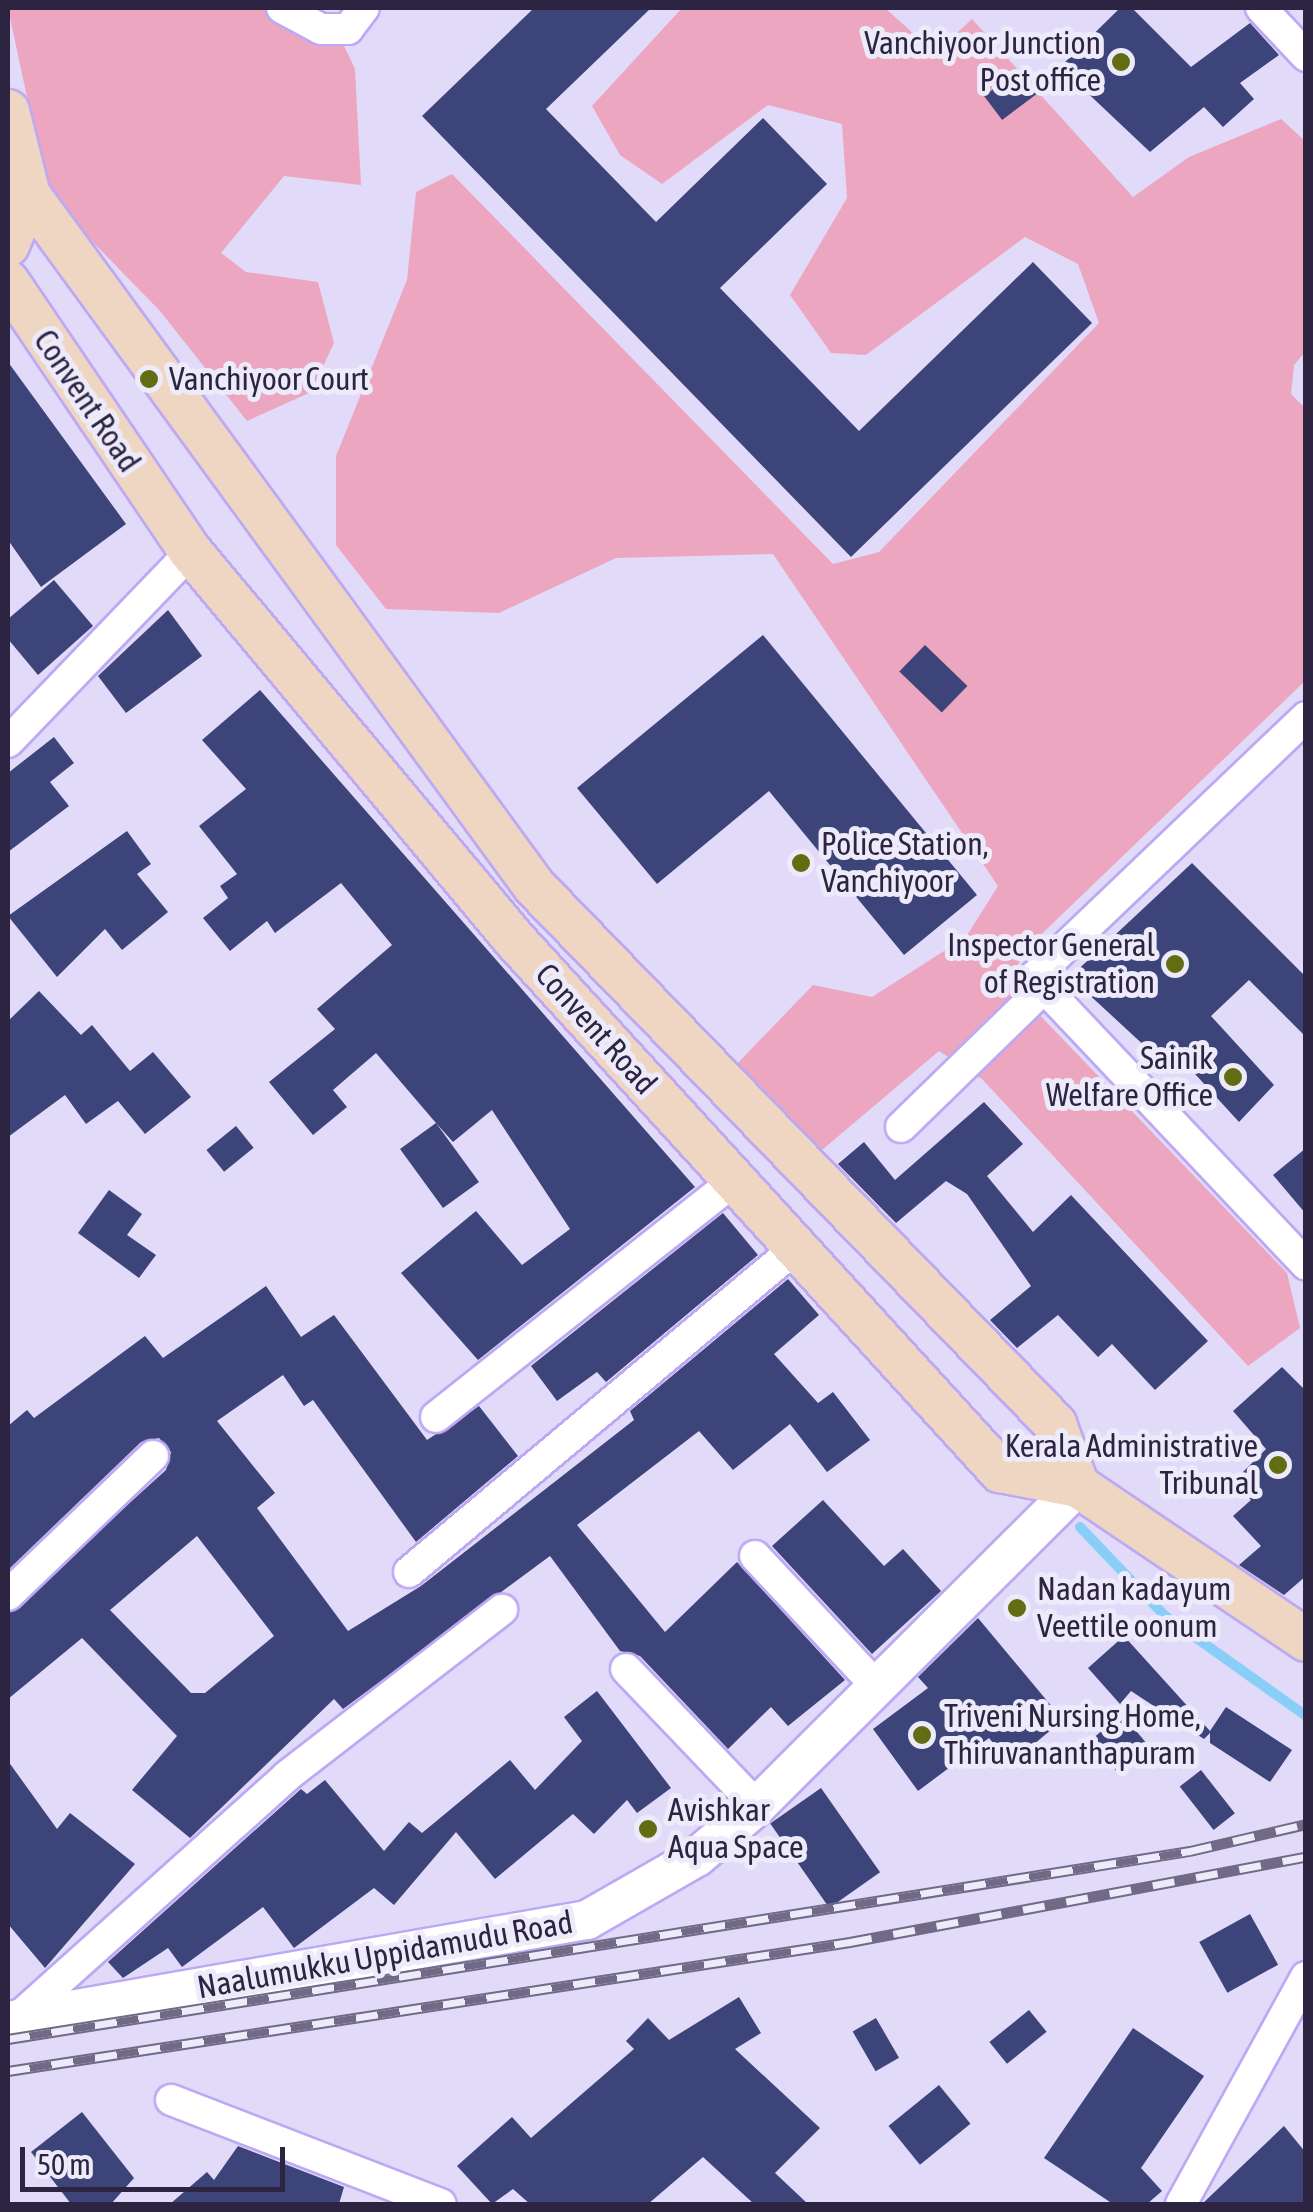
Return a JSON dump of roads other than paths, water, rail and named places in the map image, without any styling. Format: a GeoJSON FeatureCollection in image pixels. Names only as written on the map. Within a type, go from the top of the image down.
{"type":"FeatureCollection","features":[{"type":"Feature","properties":{"kind":"main road"},"geometry":{"type":"LineString","coordinates":[[8,112],[13,225],[535,887],[1055,1424],[1065,1498]]}},
{"type":"Feature","properties":{"kind":"main road","name":"Convent Road"},"geometry":{"type":"LineString","coordinates":[[8,282],[191,552],[514,939],[1000,1471],[1065,1498],[1306,1640]]}},
{"type":"Feature","properties":{"kind":"street"},"geometry":{"type":"LineString","coordinates":[[282,8],[321,28],[348,28],[364,8]]}},
{"type":"Feature","properties":{"kind":"street"},"geometry":{"type":"LineString","coordinates":[[1260,8],[1306,56]]}},
{"type":"Feature","properties":{"kind":"street"},"geometry":{"type":"LineString","coordinates":[[8,742],[191,552]]}},
{"type":"Feature","properties":{"kind":"street"},"geometry":{"type":"LineString","coordinates":[[1306,717],[1034,977],[1306,1265]]}},
{"type":"Feature","properties":{"kind":"street"},"geometry":{"type":"LineString","coordinates":[[901,1127],[1044,988]]}},
{"type":"Feature","properties":{"kind":"street"},"geometry":{"type":"LineString","coordinates":[[436,1417],[735,1180]]}},
{"type":"Feature","properties":{"kind":"street"},"geometry":{"type":"LineString","coordinates":[[409,1572],[798,1246]]}},
{"type":"Feature","properties":{"kind":"street"},"geometry":{"type":"LineString","coordinates":[[8,1594],[154,1456]]}},
{"type":"Feature","properties":{"kind":"street","name":"Naalumukku Uppidamudu Road"},"geometry":{"type":"LineString","coordinates":[[13,2014],[587,1920],[698,1856],[758,1806],[987,1582],[1065,1498]]}},
{"type":"Feature","properties":{"kind":"street"},"geometry":{"type":"LineString","coordinates":[[756,1556],[878,1688]]}},
{"type":"Feature","properties":{"kind":"street"},"geometry":{"type":"LineString","coordinates":[[13,2014],[287,1776],[502,1610]]}},
{"type":"Feature","properties":{"kind":"street"},"geometry":{"type":"LineString","coordinates":[[626,1669],[758,1806]]}},
{"type":"Feature","properties":{"kind":"street"},"geometry":{"type":"LineString","coordinates":[[1181,2204],[1306,1976]]}},
{"type":"Feature","properties":{"kind":"street"},"geometry":{"type":"LineString","coordinates":[[171,2100],[441,2204]]}},
{"type":"Feature","properties":{"kind":"waterway"},"geometry":{"type":"LineString","coordinates":[[1080,1527],[1164,1615],[1306,1716]]}},
{"type":"Feature","properties":{"kind":"railway"},"geometry":{"type":"LineString","coordinates":[[8,2039],[1190,1851],[1306,1824]]}},
{"type":"Feature","properties":{"kind":"railway"},"geometry":{"type":"LineString","coordinates":[[8,2071],[850,1942],[1306,1857]]}},
{"type":"Feature","properties":{"kind":"place","name":"Vanchiyoor Junction Post office"},"geometry":{"type":"Point","coordinates":[1121,62]}},
{"type":"Feature","properties":{"kind":"place","name":"Vanchiyoor Court"},"geometry":{"type":"Point","coordinates":[149,379]}},
{"type":"Feature","properties":{"kind":"place","name":"Police Station, Vanchiyoor"},"geometry":{"type":"Point","coordinates":[801,863]}},
{"type":"Feature","properties":{"kind":"place","name":"Inspector General of Registration"},"geometry":{"type":"Point","coordinates":[1175,964]}},
{"type":"Feature","properties":{"kind":"place","name":"Sainik Welfare Office"},"geometry":{"type":"Point","coordinates":[1233,1077]}},
{"type":"Feature","properties":{"kind":"place","name":"Kerala Administrative Tribunal"},"geometry":{"type":"Point","coordinates":[1278,1465]}},
{"type":"Feature","properties":{"kind":"place","name":"Nadan kadayum Veettile oonum"},"geometry":{"type":"Point","coordinates":[1017,1608]}},
{"type":"Feature","properties":{"kind":"place","name":"Triveni Nursing Home, Thiruvananthapuram"},"geometry":{"type":"Point","coordinates":[922,1735]}},
{"type":"Feature","properties":{"kind":"place","name":"Avishkar Aqua Space"},"geometry":{"type":"Point","coordinates":[648,1829]}}]}
